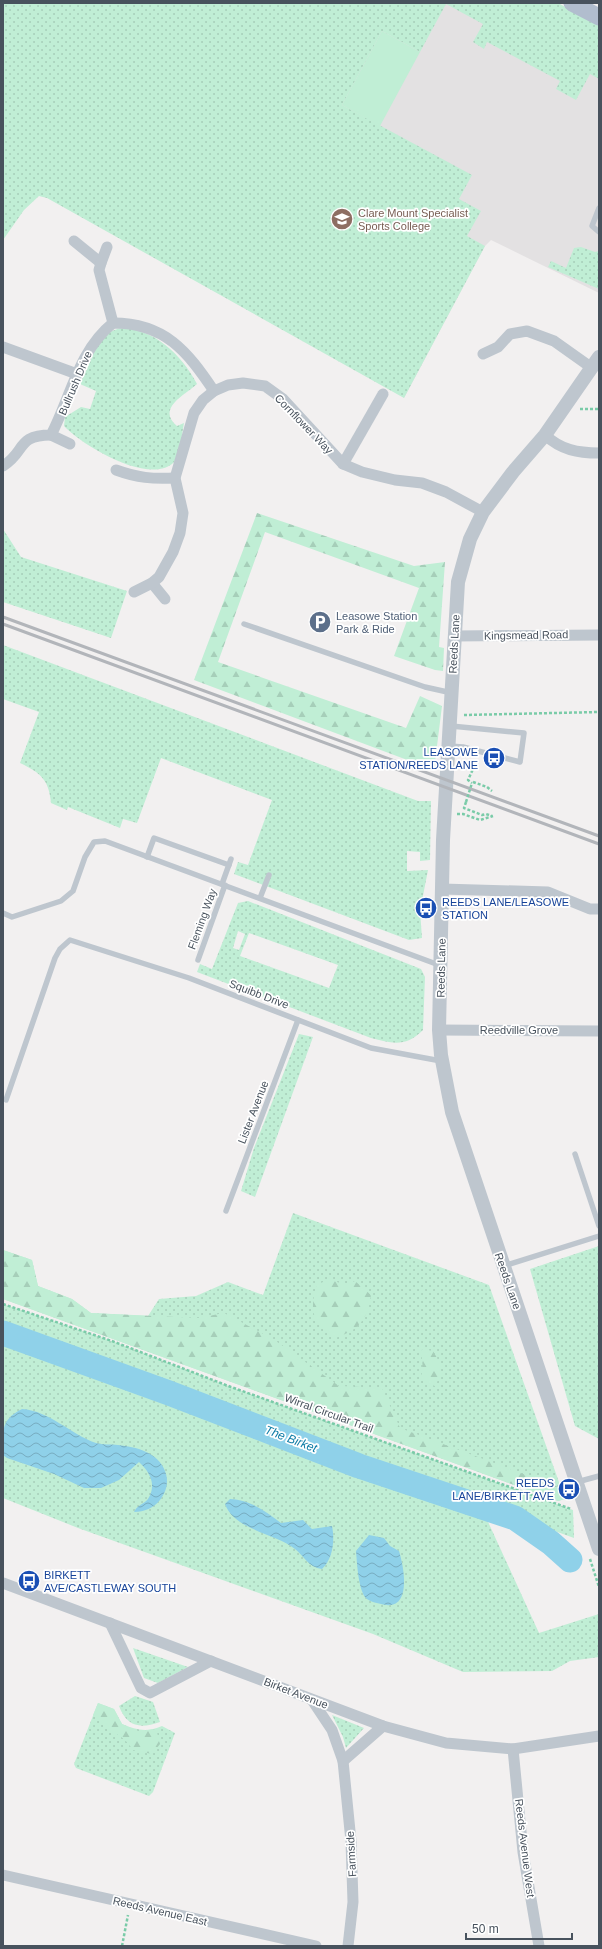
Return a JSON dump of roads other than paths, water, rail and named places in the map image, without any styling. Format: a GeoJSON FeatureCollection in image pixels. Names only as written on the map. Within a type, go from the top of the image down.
{"type":"FeatureCollection","features":[{"type":"Feature","properties":{"kind":"main road"},"geometry":{"type":"LineString","coordinates":[[572,3],[599,18]]}},
{"type":"Feature","properties":{"kind":"street"},"geometry":{"type":"LineString","coordinates":[[74,241],[101,262]]}},
{"type":"Feature","properties":{"kind":"street"},"geometry":{"type":"LineString","coordinates":[[107,247],[98,270],[112,322],[136,324],[155,330],[172,340],[193,359],[214,390],[203,400],[194,413],[175,478],[184,513],[180,533],[173,552],[166,566],[152,583],[134,592]]}},
{"type":"Feature","properties":{"kind":"street","name":"Bullrush Drive"},"geometry":{"type":"LineString","coordinates":[[51,435],[60,417],[77,374],[96,338],[112,322]]}},
{"type":"Feature","properties":{"kind":"street"},"geometry":{"type":"LineString","coordinates":[[483,354],[498,347],[510,334],[527,331],[554,341],[595,362]]}},
{"type":"Feature","properties":{"kind":"street"},"geometry":{"type":"LineString","coordinates":[[3,347],[77,374]]}},
{"type":"Feature","properties":{"kind":"street","name":"Reeds Lane"},"geometry":{"type":"LineString","coordinates":[[593,1550],[577,1482],[452,1112],[442,1061],[439,1030],[445,814],[458,582],[470,539],[482,512],[513,472],[545,435],[595,362]]}},
{"type":"Feature","properties":{"kind":"street","name":"Cornflower Way"},"geometry":{"type":"LineString","coordinates":[[214,390],[243,383],[265,386],[283,399],[343,464],[362,472],[395,480],[422,483],[446,492],[482,512]]}},
{"type":"Feature","properties":{"kind":"street"},"geometry":{"type":"LineString","coordinates":[[343,464],[383,394]]}},
{"type":"Feature","properties":{"kind":"street"},"geometry":{"type":"LineString","coordinates":[[3,466],[8,463],[25,441],[36,435],[51,435],[70,444]]}},
{"type":"Feature","properties":{"kind":"street"},"geometry":{"type":"LineString","coordinates":[[545,435],[559,446],[572,451],[599,453]]}},
{"type":"Feature","properties":{"kind":"street"},"geometry":{"type":"LineString","coordinates":[[116,470],[134,477],[153,479],[175,478]]}},
{"type":"Feature","properties":{"kind":"street"},"geometry":{"type":"LineString","coordinates":[[152,583],[165,599]]}},
{"type":"Feature","properties":{"kind":"street","name":"Kingsmead Road"},"geometry":{"type":"LineString","coordinates":[[454,636],[599,635]]}},
{"type":"Feature","properties":{"kind":"street"},"geometry":{"type":"LineString","coordinates":[[442,890],[548,892],[590,909],[599,909]]}},
{"type":"Feature","properties":{"kind":"street","name":"Reedville Grove"},"geometry":{"type":"LineString","coordinates":[[439,1030],[599,1030]]}},
{"type":"Feature","properties":{"kind":"street","name":"Birket Avenue"},"geometry":{"type":"LineString","coordinates":[[3,1583],[312,1700],[384,1726],[446,1743],[513,1749],[599,1736]]}},
{"type":"Feature","properties":{"kind":"street"},"geometry":{"type":"LineString","coordinates":[[110,1623],[141,1688],[150,1693],[211,1661]]}},
{"type":"Feature","properties":{"kind":"street","name":"Farmside"},"geometry":{"type":"LineString","coordinates":[[312,1700],[332,1730],[344,1761],[351,1841],[353,1902],[348,1946]]}},
{"type":"Feature","properties":{"kind":"street"},"geometry":{"type":"LineString","coordinates":[[344,1761],[384,1726]]}},
{"type":"Feature","properties":{"kind":"street","name":"Reeds Avenue West"},"geometry":{"type":"LineString","coordinates":[[513,1749],[523,1852],[539,1946]]}},
{"type":"Feature","properties":{"kind":"street","name":"Reeds Avenue East"},"geometry":{"type":"LineString","coordinates":[[3,1875],[316,1946]]}},
{"type":"Feature","properties":{"kind":"lane"},"geometry":{"type":"LineString","coordinates":[[599,208],[593,220],[592,226],[599,232]]}},
{"type":"Feature","properties":{"kind":"lane"},"geometry":{"type":"LineString","coordinates":[[244,624],[425,687],[452,693]]}},
{"type":"Feature","properties":{"kind":"lane"},"geometry":{"type":"LineString","coordinates":[[450,746],[520,762],[524,732],[451,726]]}},
{"type":"Feature","properties":{"kind":"lane","name":"Fleming Way"},"geometry":{"type":"LineString","coordinates":[[147,857],[154,838],[230,862],[198,960]]}},
{"type":"Feature","properties":{"kind":"lane"},"geometry":{"type":"LineString","coordinates":[[3,913],[12,916],[61,901],[73,891],[85,857],[94,842],[105,841],[441,966]]}},
{"type":"Feature","properties":{"kind":"lane"},"geometry":{"type":"LineString","coordinates":[[260,898],[269,875]]}},
{"type":"Feature","properties":{"kind":"lane","name":"Squibb Drive"},"geometry":{"type":"LineString","coordinates":[[6,1100],[55,958],[60,949],[70,940],[189,978],[371,1048],[442,1061]]}},
{"type":"Feature","properties":{"kind":"lane","name":"Lister Avenue"},"geometry":{"type":"LineString","coordinates":[[226,1211],[298,1020]]}},
{"type":"Feature","properties":{"kind":"lane"},"geometry":{"type":"LineString","coordinates":[[575,1154],[599,1226]]}},
{"type":"Feature","properties":{"kind":"lane"},"geometry":{"type":"LineString","coordinates":[[504,1266],[599,1236]]}},
{"type":"Feature","properties":{"kind":"lane"},"geometry":{"type":"LineString","coordinates":[[577,1482],[599,1476]]}},
{"type":"Feature","properties":{"kind":"water"},"geometry":{"type":"Polygon","coordinates":[[[22,1409],[51,1418],[77,1434],[96,1443],[132,1447],[152,1455],[162,1465],[167,1478],[166,1490],[162,1497],[158,1503],[152,1507],[134,1512],[148,1499],[152,1489],[149,1474],[139,1462],[119,1480],[101,1488],[84,1488],[54,1474],[7,1458],[3,1455],[4,1427],[10,1417],[22,1409]]]}},
{"type":"Feature","properties":{"kind":"water"},"geometry":{"type":"Polygon","coordinates":[[[230,1499],[245,1501],[263,1510],[281,1523],[303,1520],[312,1529],[332,1526],[333,1543],[331,1555],[326,1565],[322,1569],[313,1566],[295,1549],[287,1544],[246,1526],[237,1520],[230,1513],[225,1504],[230,1499]]]}},
{"type":"Feature","properties":{"kind":"water"},"geometry":{"type":"Polygon","coordinates":[[[369,1535],[384,1538],[390,1546],[399,1551],[403,1567],[404,1587],[398,1602],[391,1605],[379,1604],[368,1600],[365,1597],[361,1587],[356,1551],[369,1535]]]}},
{"type":"Feature","properties":{"kind":"waterway","name":"The Birket"},"geometry":{"type":"LineString","coordinates":[[3,1333],[169,1393],[359,1466],[515,1518],[551,1543],[570,1560]]}},
{"type":"Feature","properties":{"kind":"railway"},"geometry":{"type":"LineString","coordinates":[[3,617],[599,836]]}},
{"type":"Feature","properties":{"kind":"railway"},"geometry":{"type":"LineString","coordinates":[[3,624],[599,844]]}},
{"type":"Feature","properties":{"kind":"place","name":"Clare Mount Specialist Sports College"},"geometry":{"type":"Point","coordinates":[342,219]}},
{"type":"Feature","properties":{"kind":"place","name":"Leasowe Station Park & Ride"},"geometry":{"type":"Point","coordinates":[320,622]}},
{"type":"Feature","properties":{"kind":"place","name":"LEASOWE STATION/REEDS LANE"},"geometry":{"type":"Point","coordinates":[494,758]}},
{"type":"Feature","properties":{"kind":"place","name":"REEDS LANE/LEASOWE STATION"},"geometry":{"type":"Point","coordinates":[426,908]}},
{"type":"Feature","properties":{"kind":"place","name":"REEDS LANE/BIRKETT AVE"},"geometry":{"type":"Point","coordinates":[569,1489]}},
{"type":"Feature","properties":{"kind":"place","name":"BIRKETT AVE/CASTLEWAY SOUTH"},"geometry":{"type":"Point","coordinates":[29,1581]}}]}
